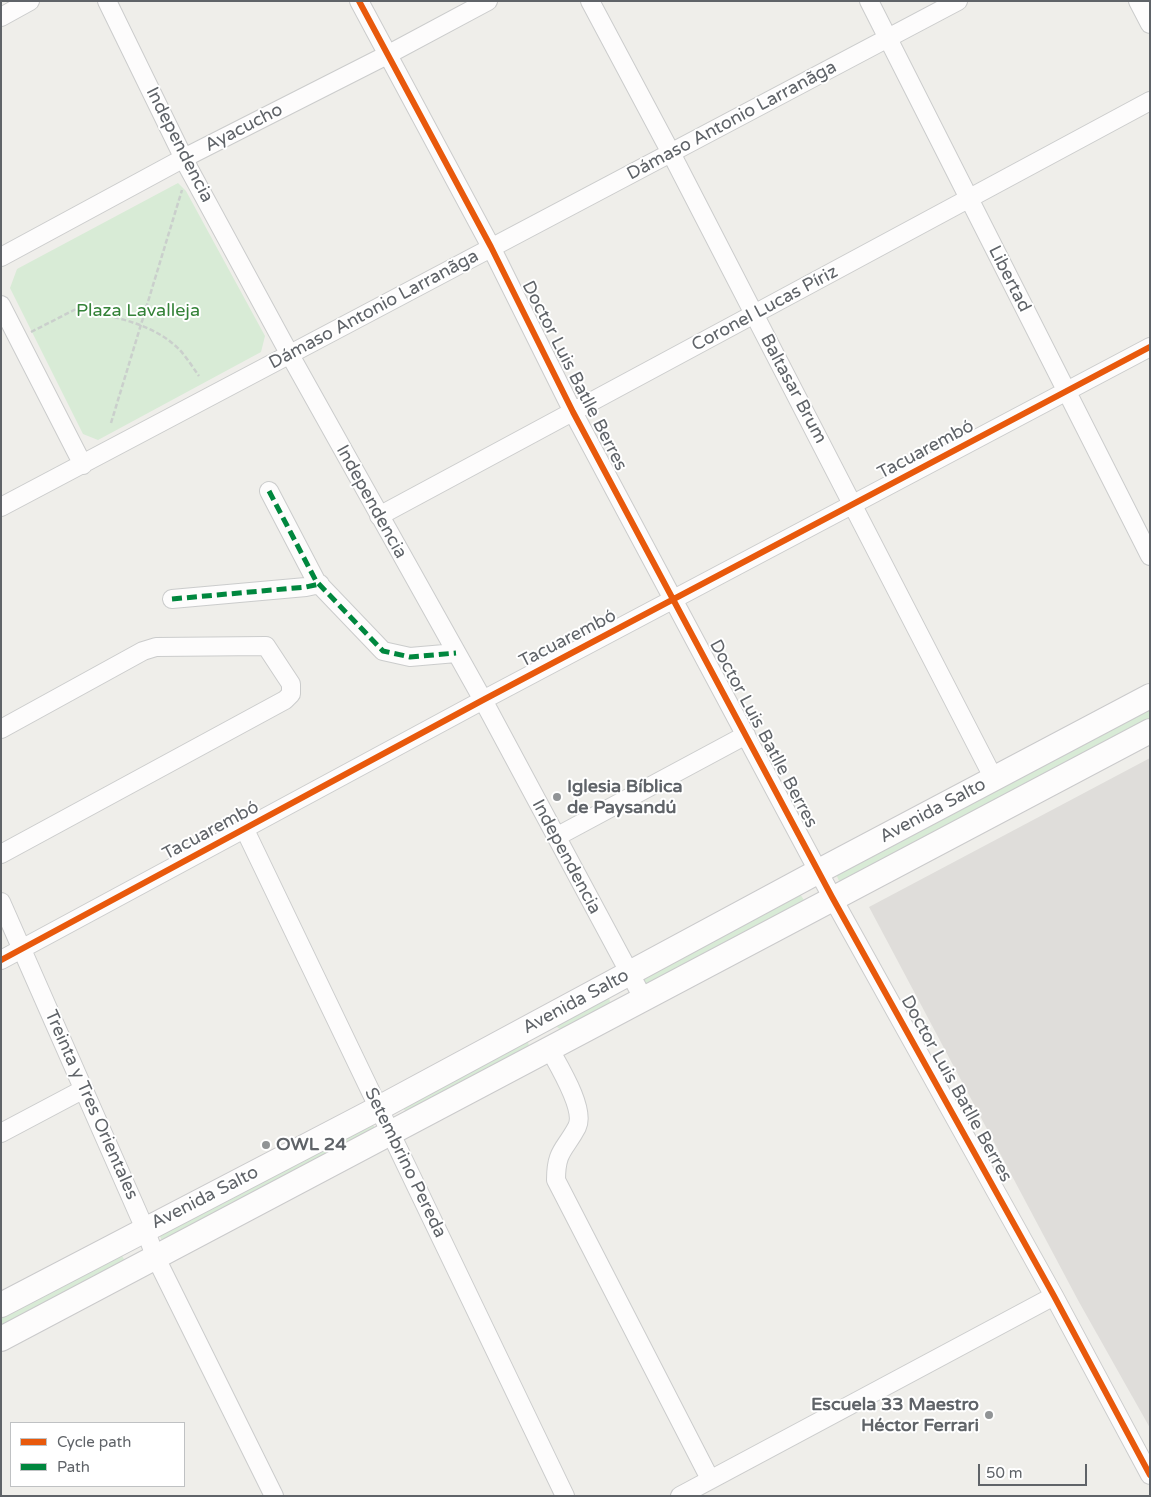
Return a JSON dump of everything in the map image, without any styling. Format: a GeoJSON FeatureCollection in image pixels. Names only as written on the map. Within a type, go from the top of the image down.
{"type":"FeatureCollection","features":[{"type":"Feature","properties":{"kind":"street"},"geometry":{"type":"LineString","coordinates":[[1,17],[30,1]]}},
{"type":"Feature","properties":{"kind":"street","name":"Independencia"},"geometry":{"type":"LineString","coordinates":[[107,1],[186,164],[482,700],[642,998]]}},
{"type":"Feature","properties":{"kind":"street","name":"Doctor Luis Batlle Berres"},"geometry":{"type":"LineString","coordinates":[[359,1],[389,54],[491,248],[574,412],[832,897],[1054,1296],[1150,1475]]}},
{"type":"Feature","properties":{"kind":"street","name":"Ayacucho"},"geometry":{"type":"LineString","coordinates":[[1,257],[186,164],[488,1]]}},
{"type":"Feature","properties":{"kind":"street","name":"Baltasar Brum"},"geometry":{"type":"LineString","coordinates":[[590,1],[671,153],[994,778]]}},
{"type":"Feature","properties":{"kind":"street","name":"Libertad"},"geometry":{"type":"LineString","coordinates":[[869,1],[1150,556]]}},
{"type":"Feature","properties":{"kind":"street","name":"Dámaso Antonio Larranãga"},"geometry":{"type":"LineString","coordinates":[[1,507],[958,1]]}},
{"type":"Feature","properties":{"kind":"street"},"geometry":{"type":"LineString","coordinates":[[1138,1],[1150,24]]}},
{"type":"Feature","properties":{"kind":"street","name":"Coronel Lucas Píriz"},"geometry":{"type":"LineString","coordinates":[[379,516],[1150,101]]}},
{"type":"Feature","properties":{"kind":"street"},"geometry":{"type":"LineString","coordinates":[[1,305],[83,465]]}},
{"type":"Feature","properties":{"kind":"street","name":"Tacuarembó"},"geometry":{"type":"LineString","coordinates":[[1,960],[245,830],[482,700],[675,600],[1150,347]]}},
{"type":"Feature","properties":{"kind":"street"},"geometry":{"type":"LineString","coordinates":[[269,491],[320,584],[383,651],[410,657],[456,653]]}},
{"type":"Feature","properties":{"kind":"street"},"geometry":{"type":"LineString","coordinates":[[172,599],[306,587],[320,584]]}},
{"type":"Feature","properties":{"kind":"street"},"geometry":{"type":"LineString","coordinates":[[1,729],[143,651],[156,647],[266,646],[291,684],[291,694],[285,700],[1,854]]}},
{"type":"Feature","properties":{"kind":"street","name":"Avenida Salto"},"geometry":{"type":"LineString","coordinates":[[1,1305],[379,1108],[819,870],[1150,696]]}},
{"type":"Feature","properties":{"kind":"street","name":"Avenida Salto"},"geometry":{"type":"LineString","coordinates":[[1,1339],[832,897],[1150,731]]}},
{"type":"Feature","properties":{"kind":"street"},"geometry":{"type":"LineString","coordinates":[[556,837],[746,735]]}},
{"type":"Feature","properties":{"kind":"street","name":"Setembrino Pereda"},"geometry":{"type":"LineString","coordinates":[[245,830],[565,1496]]}},
{"type":"Feature","properties":{"kind":"street","name":"Treinta y Tres Orientales"},"geometry":{"type":"LineString","coordinates":[[1,902],[145,1229],[155,1256],[274,1496]]}},
{"type":"Feature","properties":{"kind":"street"},"geometry":{"type":"LineString","coordinates":[[542,1020],[579,1109],[578,1125],[559,1154],[556,1164],[556,1180],[706,1486]]}},
{"type":"Feature","properties":{"kind":"street"},"geometry":{"type":"LineString","coordinates":[[1,1133],[84,1089]]}},
{"type":"Feature","properties":{"kind":"street"},"geometry":{"type":"LineString","coordinates":[[680,1496],[706,1486],[1054,1296]]}},
{"type":"Feature","properties":{"kind":"path"},"geometry":{"type":"LineString","coordinates":[[111,423],[186,164]]}},
{"type":"Feature","properties":{"kind":"path"},"geometry":{"type":"LineString","coordinates":[[31,332],[78,308],[140,326],[172,343],[199,376]]}},
{"type":"Feature","properties":{"kind":"shaded area"},"geometry":{"type":"Polygon","coordinates":[[[1150,758],[1150,1428],[1079,1302],[869,907],[1150,758]]]}},
{"type":"Feature","properties":{"kind":"green space","name":"Plaza Lavalleja"},"geometry":{"type":"Polygon","coordinates":[[[178,183],[186,191],[265,336],[261,352],[98,440],[83,434],[10,288],[17,269],[178,183]]]}},
{"type":"Feature","properties":{"kind":"green space"},"geometry":{"type":"Polygon","coordinates":[[[1150,703],[1150,720],[845,882],[839,881],[836,874],[1150,703]]]}},
{"type":"Feature","properties":{"kind":"green space"},"geometry":{"type":"Polygon","coordinates":[[[800,894],[804,900],[801,906],[650,985],[649,983],[645,984],[642,978],[800,894]]]}},
{"type":"Feature","properties":{"kind":"green space"},"geometry":{"type":"Polygon","coordinates":[[[609,997],[611,1007],[564,1032],[557,1027],[557,1024],[609,997]]]}},
{"type":"Feature","properties":{"kind":"green space"},"geometry":{"type":"Polygon","coordinates":[[[528,1041],[529,1047],[406,1111],[403,1109],[403,1106],[528,1041]]]}},
{"type":"Feature","properties":{"kind":"green space"},"geometry":{"type":"Polygon","coordinates":[[[371,1121],[377,1132],[164,1246],[159,1234],[371,1121]]]}},
{"type":"Feature","properties":{"kind":"green space"},"geometry":{"type":"Polygon","coordinates":[[[120,1252],[126,1263],[1,1328],[1,1315],[120,1252]]]}},
{"type":"Feature","properties":{"kind":"marked path"},"geometry":{"type":"LineString","coordinates":[[269,491],[316,581],[383,651],[410,657],[456,653]]}},
{"type":"Feature","properties":{"kind":"marked path"},"geometry":{"type":"LineString","coordinates":[[172,599],[306,587],[320,584]]}},
{"type":"Feature","properties":{"kind":"cycle path"},"geometry":{"type":"LineString","coordinates":[[359,1],[491,247],[573,412],[832,897],[1054,1296],[1150,1475]]}},
{"type":"Feature","properties":{"kind":"cycle path"},"geometry":{"type":"LineString","coordinates":[[1,960],[483,700],[1150,347]]}},
{"type":"Feature","properties":{"kind":"place","name":"Iglesia Bíblica de Paysandú"},"geometry":{"type":"Point","coordinates":[557,797]}},
{"type":"Feature","properties":{"kind":"place","name":"OWL 24"},"geometry":{"type":"Point","coordinates":[266,1145]}},
{"type":"Feature","properties":{"kind":"place","name":"Escuela 33 Maestro Héctor Ferrari"},"geometry":{"type":"Point","coordinates":[989,1415]}}]}
